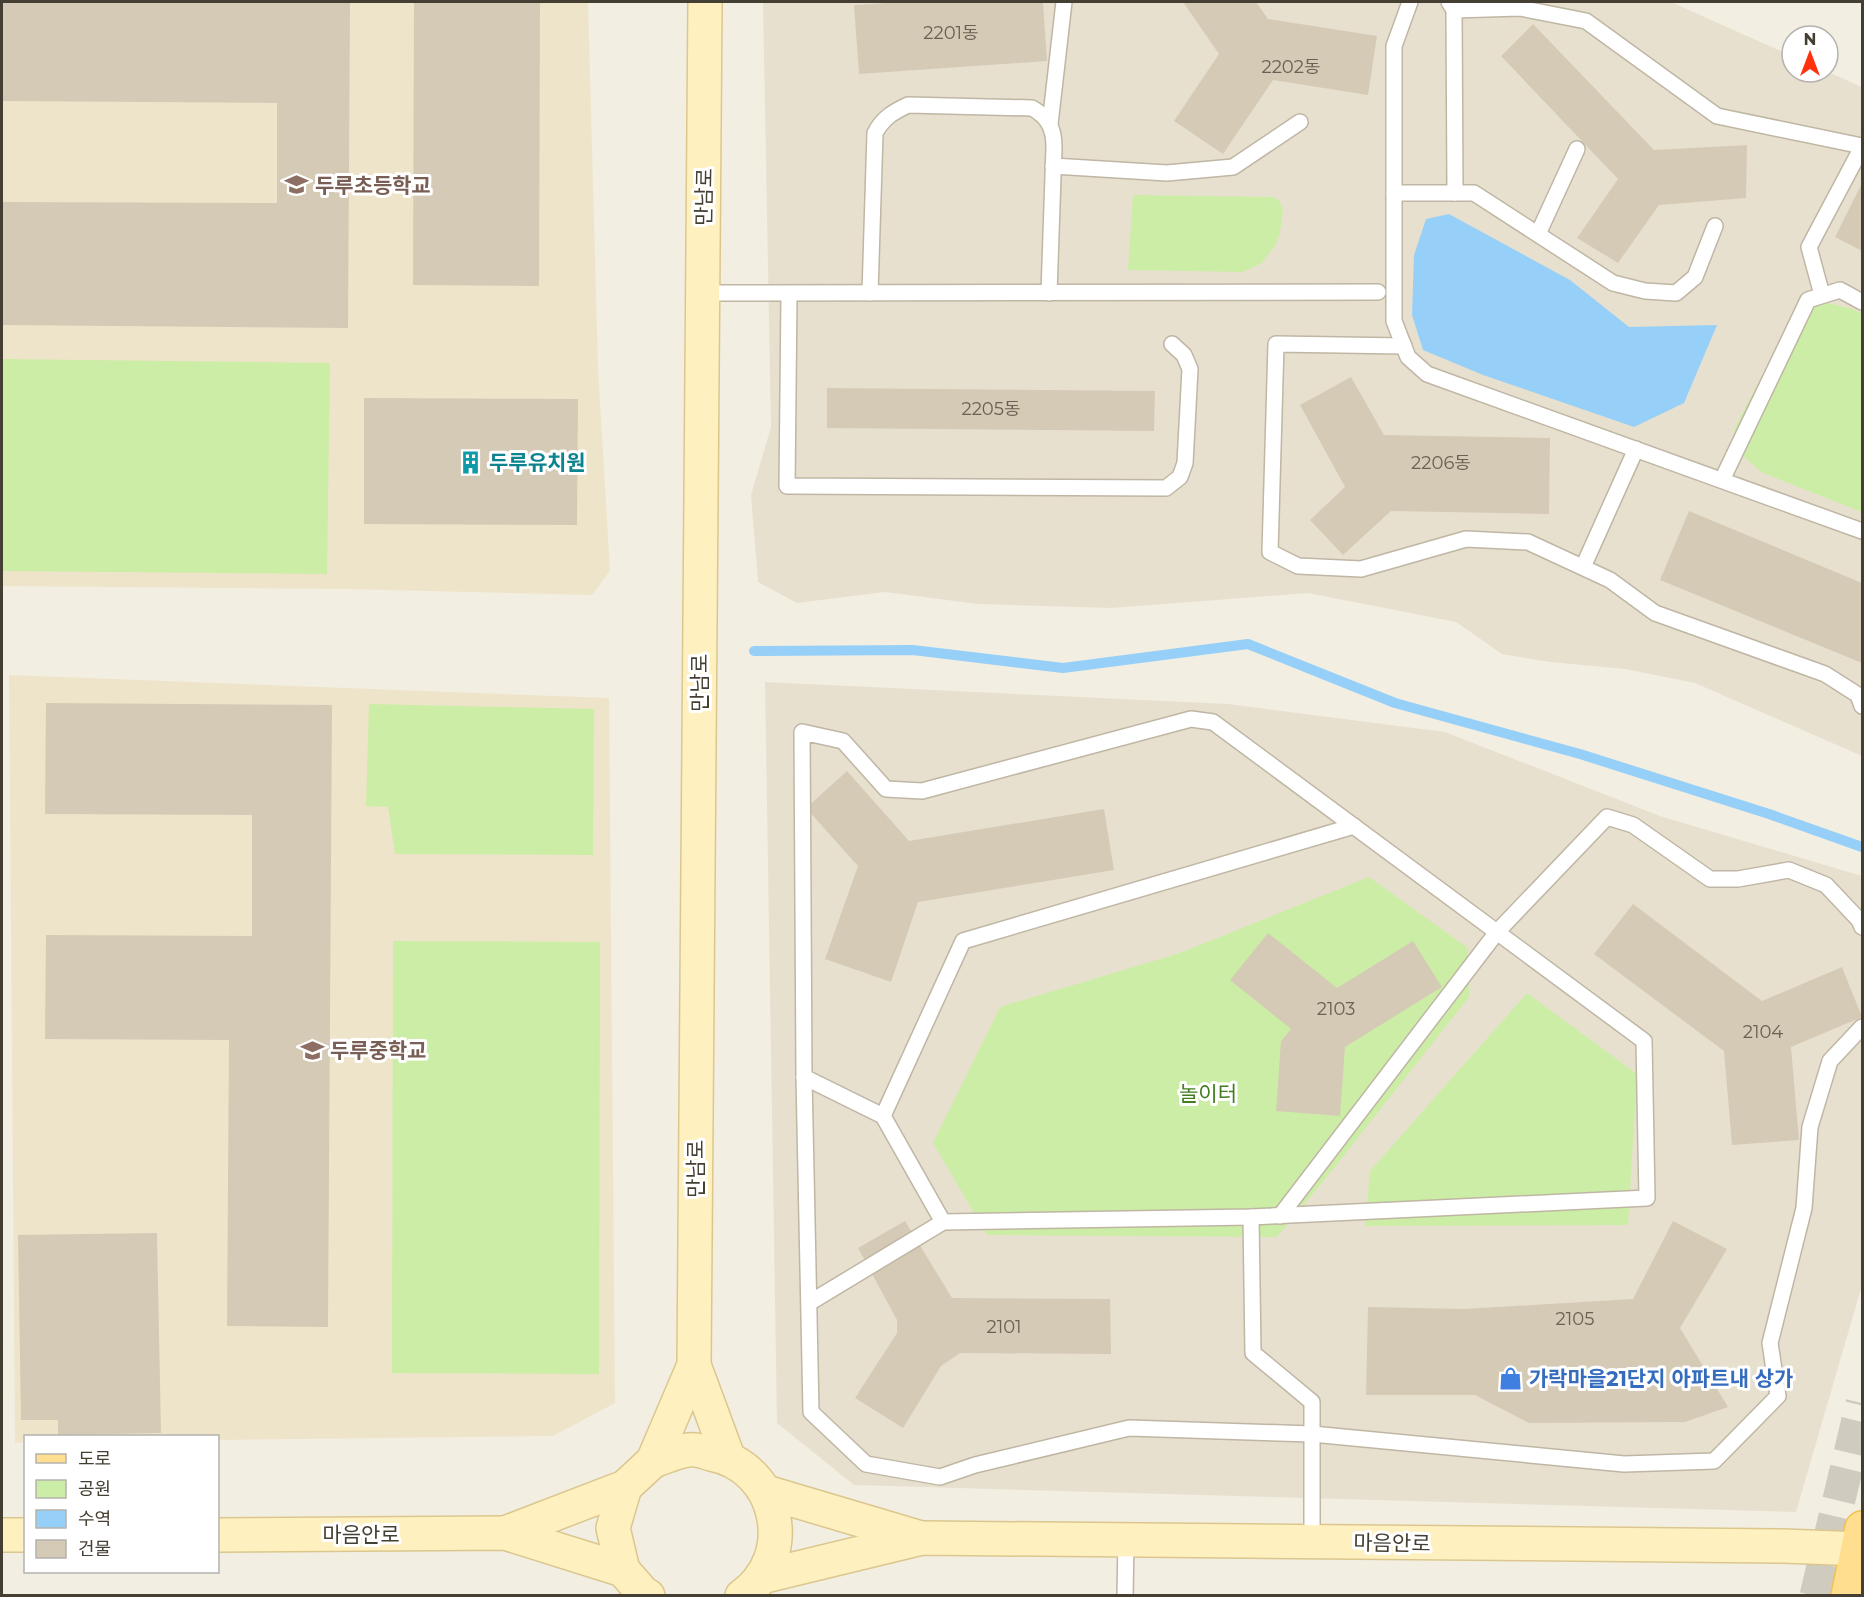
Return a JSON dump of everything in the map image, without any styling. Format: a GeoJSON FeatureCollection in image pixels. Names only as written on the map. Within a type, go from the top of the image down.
{"type":"FeatureCollection","features":[{"type":"Feature","properties":{"kind":"main road"},"geometry":{"type":"LineString","coordinates":[[1848,1596],[1861,1542]]}},
{"type":"Feature","properties":{"kind":"street","name":"만남로"},"geometry":{"type":"LineString","coordinates":[[694,1365],[705,2]]}},
{"type":"Feature","properties":{"kind":"street"},"geometry":{"type":"LineString","coordinates":[[694,1365],[728,1457]]}},
{"type":"Feature","properties":{"kind":"street"},"geometry":{"type":"LineString","coordinates":[[505,1533],[626,1487],[653,1461],[694,1365]]}},
{"type":"Feature","properties":{"kind":"street"},"geometry":{"type":"LineString","coordinates":[[653,1461],[690,1449],[728,1457],[750,1471],[766,1492],[775,1520],[773,1549],[748,1591]]}},
{"type":"Feature","properties":{"kind":"street"},"geometry":{"type":"LineString","coordinates":[[626,1487],[613,1528],[640,1589]]}},
{"type":"Feature","properties":{"kind":"street"},"geometry":{"type":"LineString","coordinates":[[766,1492],[922,1538]]}},
{"type":"Feature","properties":{"kind":"street"},"geometry":{"type":"LineString","coordinates":[[505,1533],[640,1589]]}},
{"type":"Feature","properties":{"kind":"street","name":"마음안로"},"geometry":{"type":"LineString","coordinates":[[219,1535],[505,1533]]}},
{"type":"Feature","properties":{"kind":"street"},"geometry":{"type":"LineString","coordinates":[[2,1535],[24,1535]]}},
{"type":"Feature","properties":{"kind":"street"},"geometry":{"type":"LineString","coordinates":[[748,1591],[922,1538]]}},
{"type":"Feature","properties":{"kind":"street","name":"마음안로"},"geometry":{"type":"LineString","coordinates":[[922,1538],[1312,1542],[1861,1542]]}},
{"type":"Feature","properties":{"kind":"lane"},"geometry":{"type":"LineString","coordinates":[[1050,124],[1064,2]]}},
{"type":"Feature","properties":{"kind":"lane"},"geometry":{"type":"LineString","coordinates":[[1410,2],[1394,46],[1394,321],[1408,357],[1427,374],[1863,531]]}},
{"type":"Feature","properties":{"kind":"lane"},"geometry":{"type":"LineString","coordinates":[[1455,193],[1451,6],[1520,8],[1587,21],[1718,116],[1863,146],[1809,247],[1822,295]]}},
{"type":"Feature","properties":{"kind":"lane"},"geometry":{"type":"LineString","coordinates":[[870,293],[875,133],[882,121],[894,111],[908,105],[1032,108],[1041,112],[1050,124],[1054,136],[1049,293]]}},
{"type":"Feature","properties":{"kind":"lane"},"geometry":{"type":"LineString","coordinates":[[1053,166],[1167,173],[1233,167],[1300,122]]}},
{"type":"Feature","properties":{"kind":"lane"},"geometry":{"type":"LineString","coordinates":[[1538,234],[1577,149]]}},
{"type":"Feature","properties":{"kind":"lane"},"geometry":{"type":"LineString","coordinates":[[1394,193],[1474,193],[1613,283],[1645,291],[1676,293],[1695,277],[1715,226]]}},
{"type":"Feature","properties":{"kind":"lane"},"geometry":{"type":"LineString","coordinates":[[1722,480],[1808,300],[1840,290],[1863,302]]}},
{"type":"Feature","properties":{"kind":"lane"},"geometry":{"type":"LineString","coordinates":[[703,293],[789,295],[1378,292]]}},
{"type":"Feature","properties":{"kind":"lane"},"geometry":{"type":"LineString","coordinates":[[789,295],[787,486],[1166,488],[1180,477],[1185,463],[1190,369],[1184,354],[1173,344]]}},
{"type":"Feature","properties":{"kind":"lane"},"geometry":{"type":"LineString","coordinates":[[1404,346],[1276,344],[1270,552],[1298,566],[1361,569],[1466,539],[1528,542],[1610,580],[1655,613],[1825,674],[1858,695],[1863,706]]}},
{"type":"Feature","properties":{"kind":"lane"},"geometry":{"type":"LineString","coordinates":[[1583,567],[1636,449]]}},
{"type":"Feature","properties":{"kind":"lane"},"geometry":{"type":"LineString","coordinates":[[809,1303],[943,1222],[1251,1217],[1647,1198],[1644,1041],[1213,722],[1191,719],[922,791],[886,789],[843,741],[802,732],[804,1077],[811,1412],[866,1464],[940,1477],[975,1466],[1129,1428],[1312,1434],[1624,1464],[1713,1461],[1778,1396],[1770,1343],[1804,1208],[1810,1127],[1830,1061],[1863,1028]]}},
{"type":"Feature","properties":{"kind":"lane"},"geometry":{"type":"LineString","coordinates":[[1280,1215],[1497,932],[1607,817],[1633,825],[1710,879],[1738,879],[1789,870],[1826,885],[1863,927]]}},
{"type":"Feature","properties":{"kind":"lane"},"geometry":{"type":"LineString","coordinates":[[883,1116],[963,941],[1354,826]]}},
{"type":"Feature","properties":{"kind":"lane"},"geometry":{"type":"LineString","coordinates":[[804,1077],[883,1116],[943,1222]]}},
{"type":"Feature","properties":{"kind":"lane"},"geometry":{"type":"LineString","coordinates":[[1251,1217],[1253,1353],[1312,1402],[1312,1542]]}},
{"type":"Feature","properties":{"kind":"lane"},"geometry":{"type":"LineString","coordinates":[[1125,1596],[1126,1540]]}},
{"type":"Feature","properties":{"kind":"shaded area","name":"두루초등학교"},"geometry":{"type":"Polygon","coordinates":[[[2,2],[588,2],[598,368],[610,571],[592,595],[346,589],[2,586],[2,2]]]}},
{"type":"Feature","properties":{"kind":"shaded area"},"geometry":{"type":"Polygon","coordinates":[[[763,2],[1671,2],[1780,51],[1780,84],[1840,84],[1840,77],[1862,87],[1862,756],[1695,683],[1625,669],[1550,662],[1502,654],[1456,622],[1308,593],[1112,608],[978,604],[885,592],[797,603],[758,582],[751,495],[771,427],[763,2]]]}},
{"type":"Feature","properties":{"kind":"shaded area","name":"두루중학교"},"geometry":{"type":"Polygon","coordinates":[[[9,675],[609,698],[615,1403],[553,1436],[219,1440],[219,1435],[24,1435],[24,1442],[15,1443],[9,675]]]}},
{"type":"Feature","properties":{"kind":"shaded area"},"geometry":{"type":"Polygon","coordinates":[[[765,682],[1228,704],[1445,732],[1660,816],[1862,876],[1862,1285],[1796,1512],[854,1485],[777,1423],[765,682]]]}},
{"type":"Feature","properties":{"kind":"green space"},"geometry":{"type":"Polygon","coordinates":[[[1133,195],[1274,197],[1280,202],[1283,211],[1280,232],[1276,244],[1262,263],[1243,272],[1128,270],[1133,195]]]}},
{"type":"Feature","properties":{"kind":"green space"},"geometry":{"type":"Polygon","coordinates":[[[1823,302],[1853,309],[1862,314],[1862,512],[1763,473],[1738,452],[1734,429],[1785,332],[1806,310],[1823,302]]]}},
{"type":"Feature","properties":{"kind":"green space"},"geometry":{"type":"Polygon","coordinates":[[[2,359],[330,363],[327,574],[2,571],[2,359]]]}},
{"type":"Feature","properties":{"kind":"green space"},"geometry":{"type":"Polygon","coordinates":[[[369,704],[594,709],[593,855],[395,854],[388,807],[366,806],[369,704]]]}},
{"type":"Feature","properties":{"kind":"green space","name":"놀이터"},"geometry":{"type":"Polygon","coordinates":[[[1369,877],[1468,948],[1469,997],[1277,1237],[987,1235],[933,1143],[1000,1007],[1180,953],[1369,877]]]}},
{"type":"Feature","properties":{"kind":"green space"},"geometry":{"type":"Polygon","coordinates":[[[393,941],[600,942],[599,1374],[392,1373],[393,941]]]}},
{"type":"Feature","properties":{"kind":"green space"},"geometry":{"type":"Polygon","coordinates":[[[1527,993],[1637,1074],[1628,1225],[1365,1226],[1370,1171],[1527,993]]]}},
{"type":"Feature","properties":{"kind":"water"},"geometry":{"type":"Polygon","coordinates":[[[1449,214],[1570,280],[1629,327],[1717,325],[1684,403],[1634,427],[1483,375],[1423,350],[1412,315],[1414,255],[1426,219],[1449,214]]]}},
{"type":"Feature","properties":{"kind":"building"},"geometry":{"type":"Polygon","coordinates":[[[2,2],[350,2],[348,328],[3,325],[3,202],[277,203],[277,103],[2,101],[2,2]]]}},
{"type":"Feature","properties":{"kind":"building"},"geometry":{"type":"Polygon","coordinates":[[[414,2],[540,2],[539,286],[413,285],[414,2]]]}},
{"type":"Feature","properties":{"kind":"building"},"geometry":{"type":"Polygon","coordinates":[[[907,2],[1043,2],[1047,61],[859,74],[854,5],[907,2]]]}},
{"type":"Feature","properties":{"kind":"building"},"geometry":{"type":"Polygon","coordinates":[[[1183,2],[1256,2],[1268,19],[1377,36],[1368,95],[1273,80],[1223,154],[1174,121],[1219,54],[1183,2]]]}},
{"type":"Feature","properties":{"kind":"building"},"geometry":{"type":"Polygon","coordinates":[[[1533,24],[1654,150],[1747,145],[1746,198],[1659,205],[1618,263],[1577,238],[1618,179],[1501,56],[1533,24]]]}},
{"type":"Feature","properties":{"kind":"building"},"geometry":{"type":"Polygon","coordinates":[[[1862,183],[1862,251],[1835,237],[1862,183]]]}},
{"type":"Feature","properties":{"kind":"building"},"geometry":{"type":"Polygon","coordinates":[[[1351,377],[1384,435],[1550,438],[1549,514],[1391,511],[1343,555],[1310,520],[1345,487],[1300,405],[1351,377]]]}},
{"type":"Feature","properties":{"kind":"building"},"geometry":{"type":"Polygon","coordinates":[[[827,388],[1155,391],[1154,431],[827,428],[827,388]]]}},
{"type":"Feature","properties":{"kind":"building","name":"두루유치원"},"geometry":{"type":"Polygon","coordinates":[[[364,398],[578,399],[577,525],[364,524],[364,398]]]}},
{"type":"Feature","properties":{"kind":"building"},"geometry":{"type":"Polygon","coordinates":[[[1689,511],[1862,583],[1862,663],[1660,580],[1689,511]]]}},
{"type":"Feature","properties":{"kind":"building","name":"두루중학교"},"geometry":{"type":"Polygon","coordinates":[[[46,703],[332,705],[328,1327],[227,1326],[229,1040],[45,1039],[46,935],[252,936],[252,815],[45,814],[46,703]]]}},
{"type":"Feature","properties":{"kind":"building"},"geometry":{"type":"Polygon","coordinates":[[[847,771],[909,841],[1104,809],[1114,870],[918,902],[891,982],[825,959],[858,866],[806,808],[847,771]]]}},
{"type":"Feature","properties":{"kind":"building"},"geometry":{"type":"Polygon","coordinates":[[[1633,904],[1762,1001],[1842,967],[1862,1017],[1791,1047],[1799,1140],[1732,1145],[1724,1051],[1594,954],[1633,904]]]}},
{"type":"Feature","properties":{"kind":"building"},"geometry":{"type":"Polygon","coordinates":[[[1268,933],[1337,988],[1413,941],[1442,987],[1345,1047],[1340,1116],[1276,1111],[1281,1041],[1291,1029],[1230,980],[1268,933]]]}},
{"type":"Feature","properties":{"kind":"building"},"geometry":{"type":"Polygon","coordinates":[[[905,1221],[952,1298],[1110,1299],[1111,1354],[960,1353],[941,1366],[903,1428],[855,1398],[897,1333],[897,1320],[858,1248],[905,1221]]]}},
{"type":"Feature","properties":{"kind":"building"},"geometry":{"type":"Polygon","coordinates":[[[1673,1221],[1727,1249],[1680,1328],[1728,1407],[1685,1422],[1529,1423],[1475,1395],[1366,1395],[1368,1307],[1465,1309],[1633,1299],[1673,1221]]]}},
{"type":"Feature","properties":{"kind":"building"},"geometry":{"type":"Polygon","coordinates":[[[157,1233],[161,1433],[58,1435],[58,1420],[21,1420],[18,1235],[157,1233]]]}},
{"type":"Feature","properties":{"kind":"waterway"},"geometry":{"type":"LineString","coordinates":[[754,651],[913,650],[1063,668],[1248,644],[1395,703],[1580,754],[1769,814],[1862,847]]}},
{"type":"Feature","properties":{"kind":"tunnel"},"geometry":{"type":"LineString","coordinates":[[1816,1596],[1862,1403]]}},
{"type":"Feature","properties":{"kind":"place","name":"두루초등학교"},"geometry":{"type":"Point","coordinates":[297,185]}},
{"type":"Feature","properties":{"kind":"place","name":"두루유치원"},"geometry":{"type":"Point","coordinates":[471,462]}},
{"type":"Feature","properties":{"kind":"place","name":"두루중학교"},"geometry":{"type":"Point","coordinates":[312,1050]}},
{"type":"Feature","properties":{"kind":"place","name":"가락마을21단지 아파트내 상가"},"geometry":{"type":"Point","coordinates":[1511,1378]}}]}
